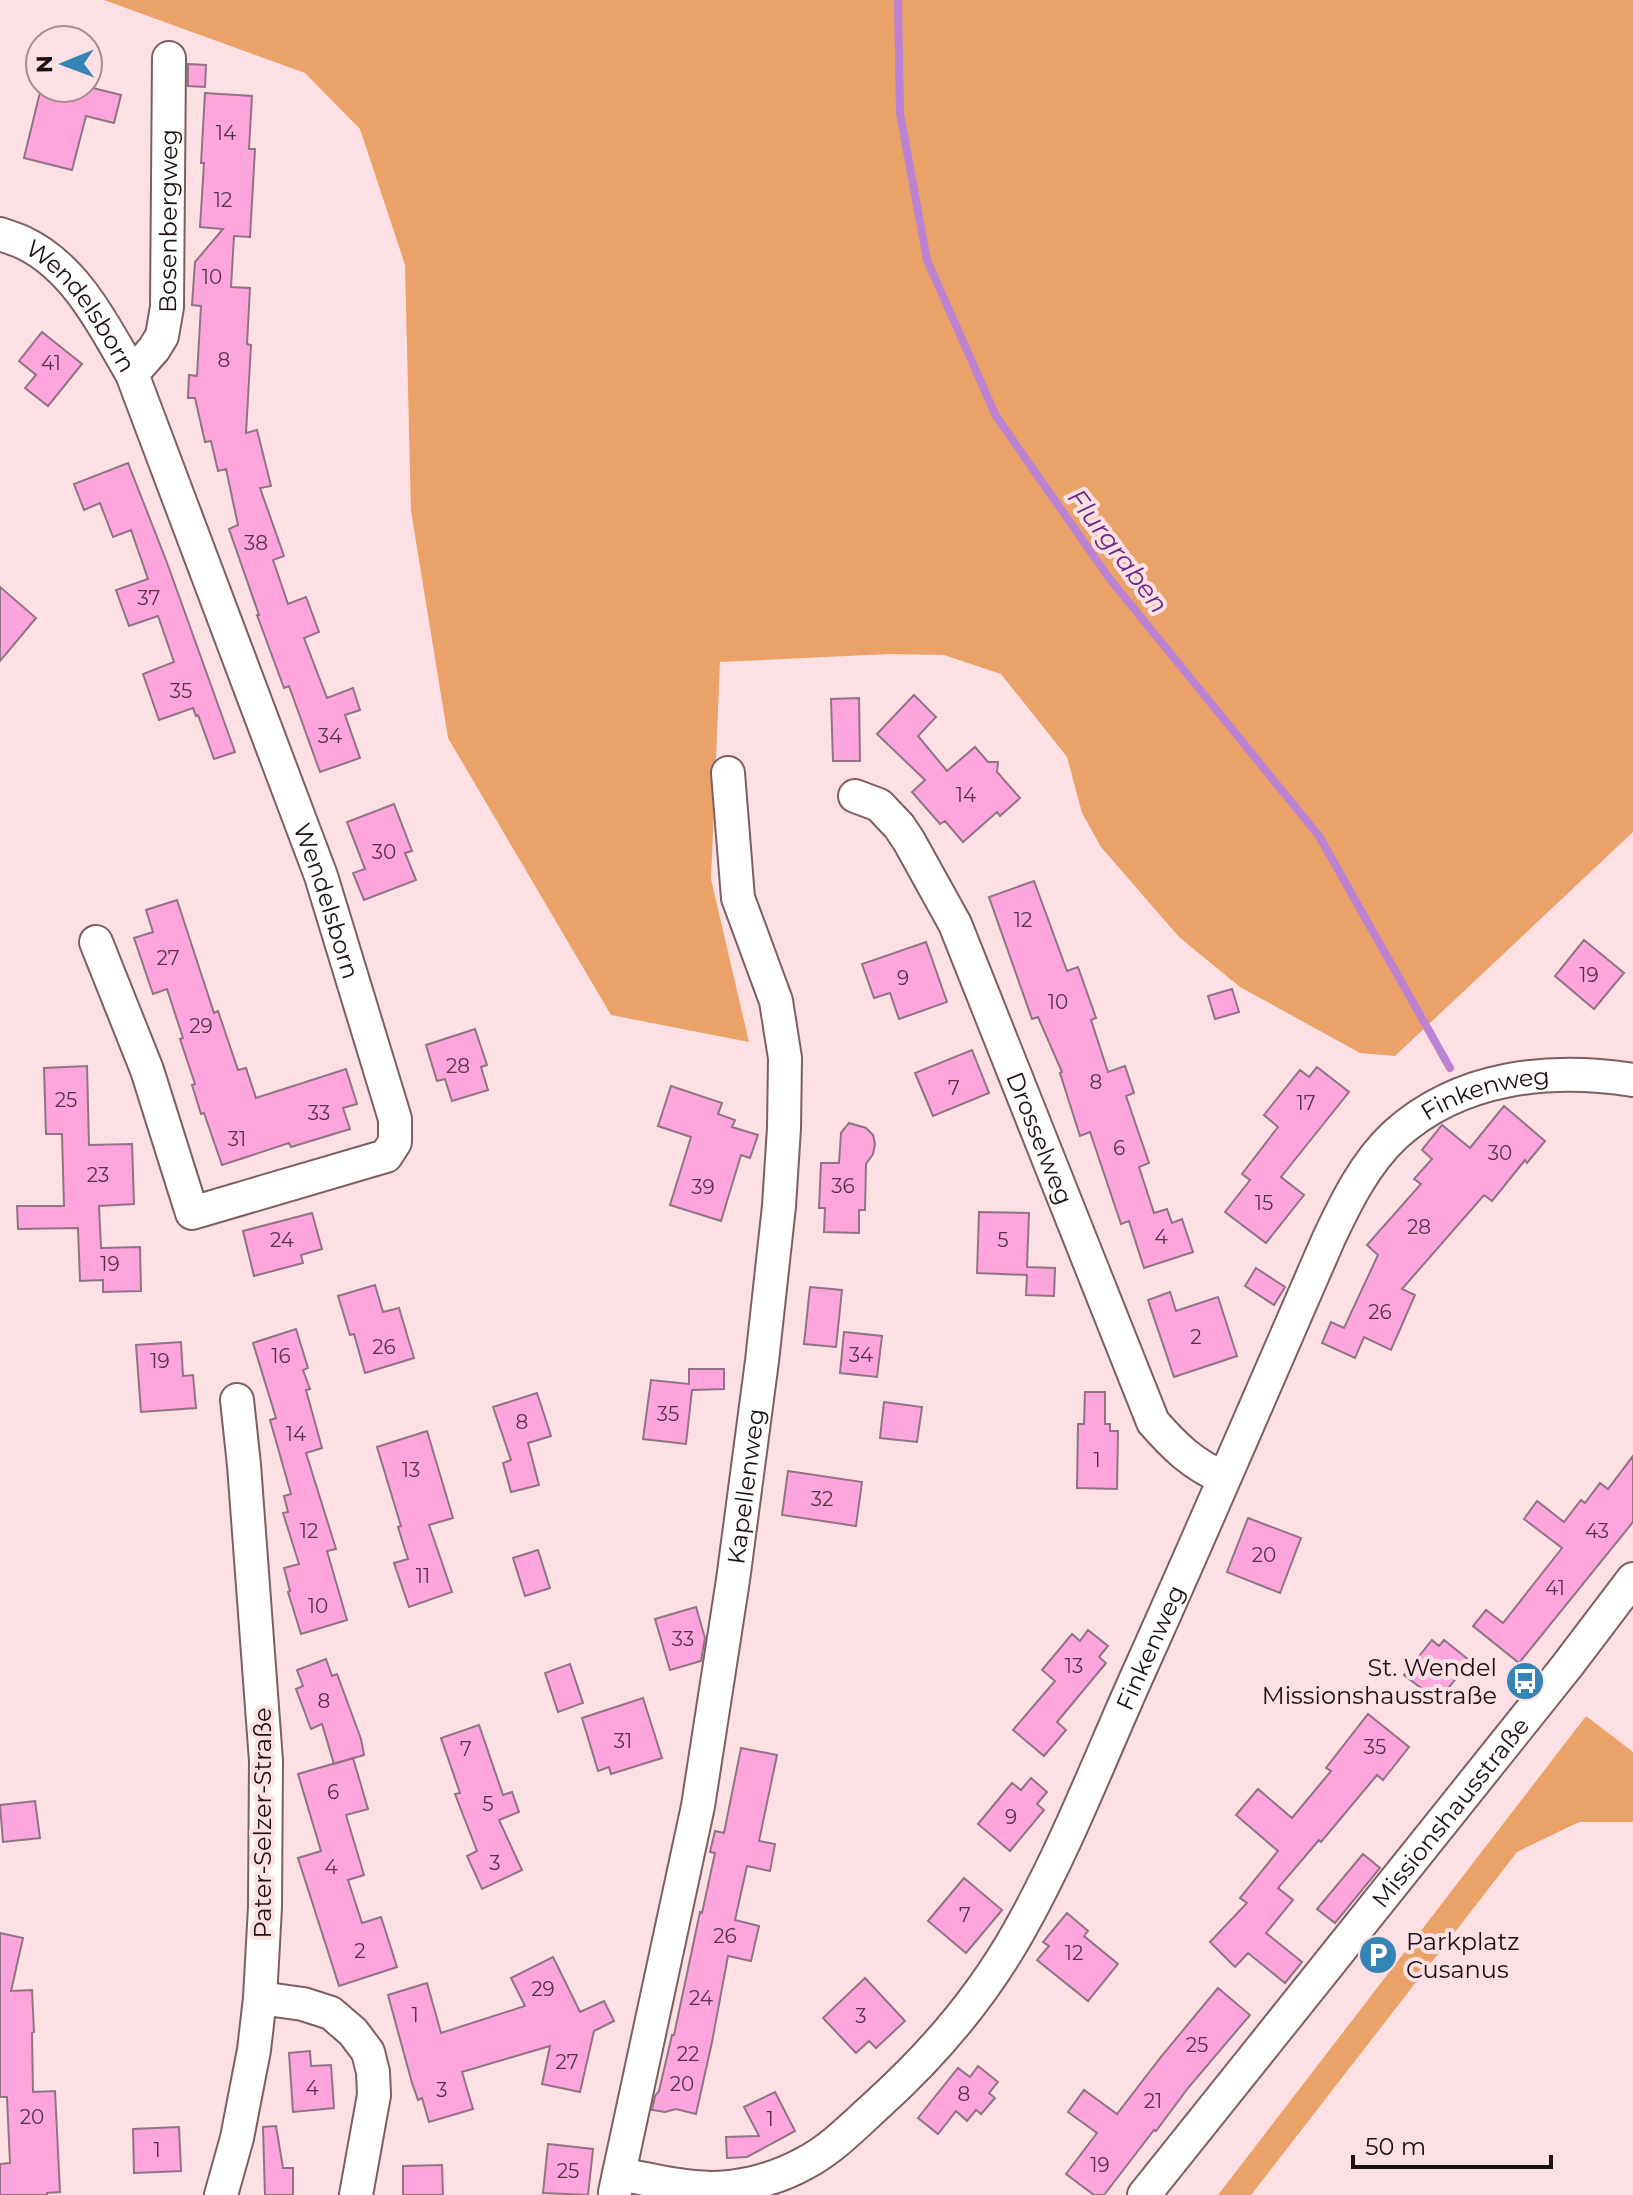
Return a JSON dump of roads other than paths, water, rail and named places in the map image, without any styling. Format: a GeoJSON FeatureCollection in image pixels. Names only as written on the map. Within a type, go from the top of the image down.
{"type":"FeatureCollection","features":[{"type":"Feature","properties":{"kind":"street","name":"Bosenbergweg"},"geometry":{"type":"LineString","coordinates":[[132,374],[162,336],[167,307],[169,58]]}},
{"type":"Feature","properties":{"kind":"street","name":"Wendelsborn"},"geometry":{"type":"LineString","coordinates":[[0,234],[25,244],[59,268],[92,307],[132,374],[321,876],[395,1119],[395,1142],[386,1156],[192,1213],[147,1070],[96,942]]}},
{"type":"Feature","properties":{"kind":"street","name":"Kapellenweg"},"geometry":{"type":"LineString","coordinates":[[617,2184],[698,1806],[735,1564],[779,1206],[785,1058],[776,1001],[738,898],[728,773]]}},
{"type":"Feature","properties":{"kind":"street","name":"Drosselweg"},"geometry":{"type":"LineString","coordinates":[[855,796],[879,805],[899,826],[955,924],[1153,1422],[1178,1450],[1204,1469],[1224,1478]]}},
{"type":"Feature","properties":{"kind":"street","name":"Finkenweg"},"geometry":{"type":"LineString","coordinates":[[617,2184],[724,2188],[770,2178],[806,2163],[847,2133],[941,2040],[979,1993],[1019,1932],[1057,1857],[1347,1199],[1369,1166],[1395,1136],[1430,1109],[1482,1085],[1529,1077],[1598,1075],[1633,1080]]}},
{"type":"Feature","properties":{"kind":"street","name":"Pater-Selzer-Straße"},"geometry":{"type":"LineString","coordinates":[[221,2195],[237,2138],[248,2080],[260,1998],[265,1907],[266,1761],[246,1479],[237,1400]]}},
{"type":"Feature","properties":{"kind":"street","name":"Missionshausstraße"},"geometry":{"type":"LineString","coordinates":[[1144,2195],[1633,1579]]}},
{"type":"Feature","properties":{"kind":"street"},"geometry":{"type":"LineString","coordinates":[[260,1998],[303,2004],[331,2013],[353,2032],[368,2052],[374,2095],[356,2195]]}},
{"type":"Feature","properties":{"kind":"waterway","name":"Flurgraben"},"geometry":{"type":"LineString","coordinates":[[898,0],[900,113],[927,260],[996,416],[1109,578],[1319,836],[1450,1068]]}},
{"type":"Feature","properties":{"kind":"place","name":"St. Wendel Missionshausstraße"},"geometry":{"type":"Point","coordinates":[1525,1681]}},
{"type":"Feature","properties":{"kind":"place","name":"Parkplatz Cusanus"},"geometry":{"type":"Point","coordinates":[1378,1955]}}]}
